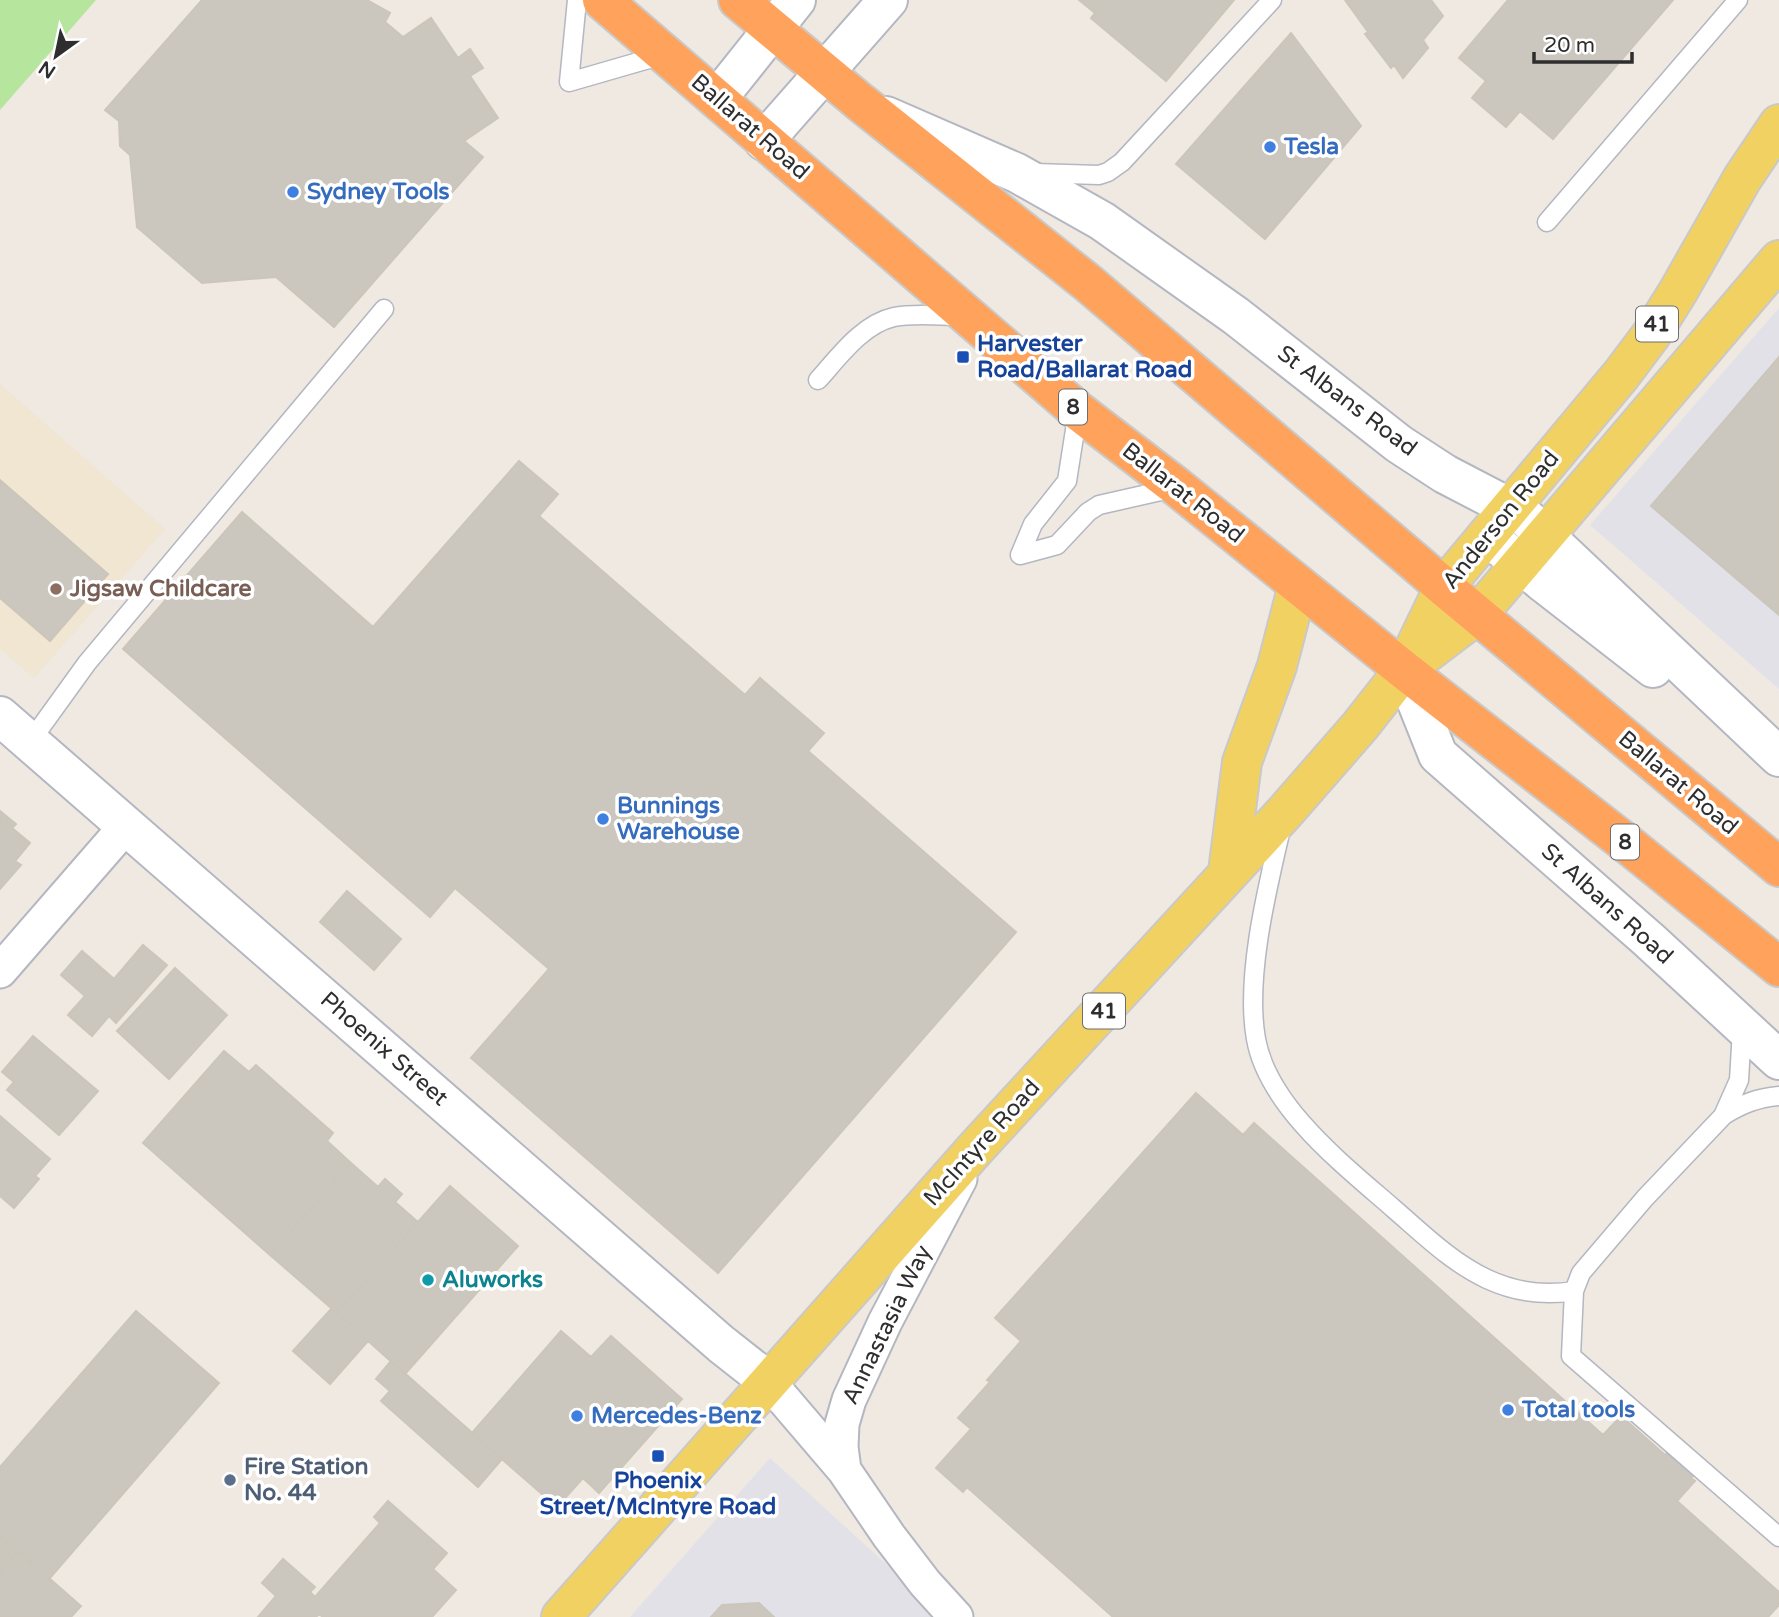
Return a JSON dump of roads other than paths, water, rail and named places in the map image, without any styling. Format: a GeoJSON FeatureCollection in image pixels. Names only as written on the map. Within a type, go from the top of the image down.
{"type":"FeatureCollection","features":[{"type":"Feature","properties":{"kind":"highway","name":"Ballarat Road"},"geometry":{"type":"LineString","coordinates":[[602,0],[1078,411],[1631,846],[1779,967]]}},
{"type":"Feature","properties":{"kind":"highway","name":"Ballarat Road"},"geometry":{"type":"LineString","coordinates":[[738,0],[784,14],[824,72],[1088,283],[1444,587],[1776,859]]}},
{"type":"Feature","properties":{"kind":"main road"},"geometry":{"type":"LineString","coordinates":[[764,141],[888,0]]}},
{"type":"Feature","properties":{"kind":"main road"},"geometry":{"type":"LineString","coordinates":[[717,99],[784,14]]}},
{"type":"Feature","properties":{"kind":"main road","name":"St Albans Road"},"geometry":{"type":"LineString","coordinates":[[869,109],[1017,173],[1102,220],[1158,259],[1399,444],[1445,474],[1499,522],[1520,563],[1779,766]]}},
{"type":"Feature","properties":{"kind":"main road","name":"Anderson Road"},"geometry":{"type":"LineString","coordinates":[[1404,670],[1444,587],[1621,375],[1651,335],[1742,178],[1779,124]]}},
{"type":"Feature","properties":{"kind":"main road","name":"Anderson Road"},"geometry":{"type":"LineString","coordinates":[[1404,670],[1478,614],[1779,260]]}},
{"type":"Feature","properties":{"kind":"main road","name":"St Albans Road"},"geometry":{"type":"LineString","coordinates":[[1499,522],[1545,534],[1779,757]]}},
{"type":"Feature","properties":{"kind":"main road"},"geometry":{"type":"LineString","coordinates":[[1228,872],[1242,762],[1277,666],[1298,585]]}},
{"type":"Feature","properties":{"kind":"main road","name":"St Albans Road"},"geometry":{"type":"LineString","coordinates":[[1404,670],[1438,755],[1649,940],[1779,1060]]}},
{"type":"Feature","properties":{"kind":"main road","name":"McIntyre Road"},"geometry":{"type":"LineString","coordinates":[[561,1617],[976,1148],[1285,812],[1404,670]]}},
{"type":"Feature","properties":{"kind":"main road","name":"Phoenix Street"},"geometry":{"type":"LineString","coordinates":[[0,716],[721,1344],[768,1381]]}},
{"type":"Feature","properties":{"kind":"street"},"geometry":{"type":"LineString","coordinates":[[0,971],[126,826]]}},
{"type":"Feature","properties":{"kind":"street","name":"Annastasia Way"},"geometry":{"type":"LineString","coordinates":[[844,1470],[842,1424],[849,1400],[885,1322],[976,1148]]}},
{"type":"Feature","properties":{"kind":"street"},"geometry":{"type":"LineString","coordinates":[[768,1381],[844,1470],[925,1584],[956,1617]]}},
{"type":"Feature","properties":{"kind":"lane"},"geometry":{"type":"LineString","coordinates":[[577,0],[569,82],[666,54]]}},
{"type":"Feature","properties":{"kind":"lane"},"geometry":{"type":"LineString","coordinates":[[1017,173],[1084,176],[1108,172],[1127,157],[1272,0]]}},
{"type":"Feature","properties":{"kind":"lane"},"geometry":{"type":"LineString","coordinates":[[1547,222],[1738,0]]}},
{"type":"Feature","properties":{"kind":"lane"},"geometry":{"type":"LineString","coordinates":[[30,742],[86,663],[384,309]]}},
{"type":"Feature","properties":{"kind":"lane"},"geometry":{"type":"LineString","coordinates":[[818,380],[853,342],[879,323],[898,317],[968,316]]}},
{"type":"Feature","properties":{"kind":"lane"},"geometry":{"type":"LineString","coordinates":[[1078,411],[1067,481],[1033,524],[1020,555],[1057,545],[1088,512],[1099,505],[1177,488]]}},
{"type":"Feature","properties":{"kind":"lane"},"geometry":{"type":"LineString","coordinates":[[1285,812],[1262,917],[1253,1009],[1256,1040],[1264,1066],[1280,1093],[1334,1156],[1438,1248],[1465,1268],[1517,1290],[1540,1294],[1574,1291]]}},
{"type":"Feature","properties":{"kind":"lane"},"geometry":{"type":"LineString","coordinates":[[1723,1116],[1739,1080],[1742,1027]]}},
{"type":"Feature","properties":{"kind":"lane"},"geometry":{"type":"LineString","coordinates":[[1779,1097],[1757,1099],[1723,1116],[1645,1198],[1592,1259],[1581,1273],[1574,1291],[1571,1356],[1779,1537]]}},
{"type":"Feature","properties":{"kind":"place","name":"Tesla"},"geometry":{"type":"Point","coordinates":[1270,147]}},
{"type":"Feature","properties":{"kind":"place","name":"Sydney Tools"},"geometry":{"type":"Point","coordinates":[293,192]}},
{"type":"Feature","properties":{"kind":"place","name":"Harvester Road/Ballarat Road"},"geometry":{"type":"Point","coordinates":[963,357]}},
{"type":"Feature","properties":{"kind":"place","name":"Jigsaw Childcare"},"geometry":{"type":"Point","coordinates":[56,589]}},
{"type":"Feature","properties":{"kind":"place","name":"Bunnings Warehouse"},"geometry":{"type":"Point","coordinates":[603,819]}},
{"type":"Feature","properties":{"kind":"place","name":"Aluworks"},"geometry":{"type":"Point","coordinates":[428,1280]}},
{"type":"Feature","properties":{"kind":"place","name":"Total tools"},"geometry":{"type":"Point","coordinates":[1508,1410]}},
{"type":"Feature","properties":{"kind":"place","name":"Mercedes-Benz"},"geometry":{"type":"Point","coordinates":[577,1416]}},
{"type":"Feature","properties":{"kind":"place","name":"Phoenix Street/McIntyre Road"},"geometry":{"type":"Point","coordinates":[658,1456]}},
{"type":"Feature","properties":{"kind":"place","name":"Fire Station No. 44"},"geometry":{"type":"Point","coordinates":[230,1480]}}]}
